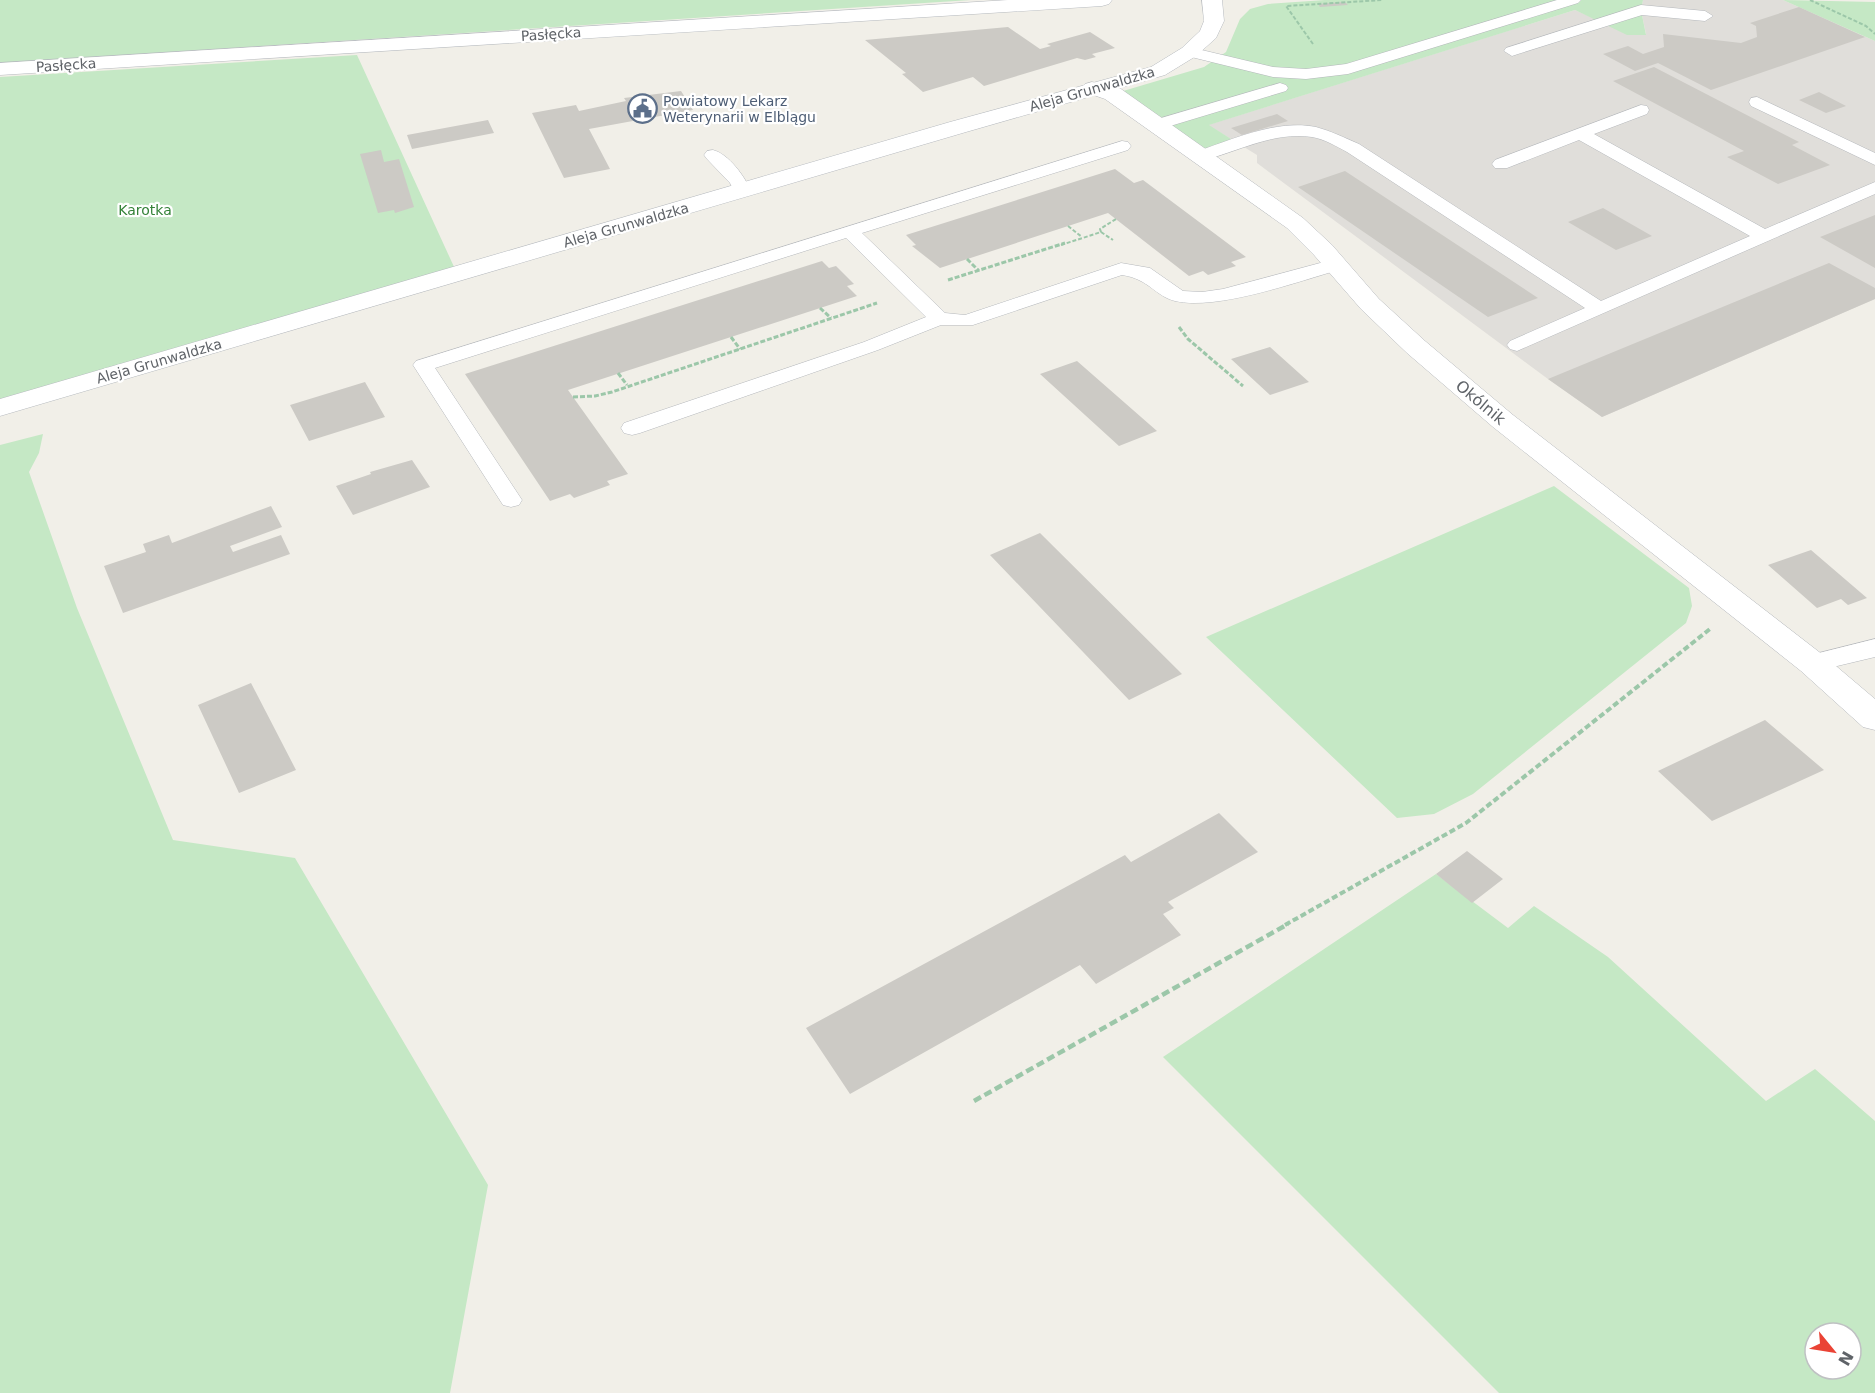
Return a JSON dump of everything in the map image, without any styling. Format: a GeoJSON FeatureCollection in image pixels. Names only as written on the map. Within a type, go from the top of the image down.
{"type":"FeatureCollection","features":[{"type":"Feature","properties":{"kind":"street","name":"Pasłęcka"},"geometry":{"type":"LineString","coordinates":[[0,69],[1102,0]]}},
{"type":"Feature","properties":{"kind":"street","name":"Aleja Grunwaldzka"},"geometry":{"type":"LineString","coordinates":[[0,408],[1092,88],[1158,71],[1189,52],[1209,34],[1214,21],[1212,0]]}},
{"type":"Feature","properties":{"kind":"street","name":"Okólnik"},"geometry":{"type":"LineString","coordinates":[[1092,88],[1113,94],[1295,223],[1370,304],[1494,414],[1812,663],[1875,718]]}},
{"type":"Feature","properties":{"kind":"lane"},"geometry":{"type":"LineString","coordinates":[[1189,52],[1273,72],[1306,74],[1348,69],[1573,0]]}},
{"type":"Feature","properties":{"kind":"lane"},"geometry":{"type":"LineString","coordinates":[[1602,6],[1622,16]]}},
{"type":"Feature","properties":{"kind":"lane"},"geometry":{"type":"LineString","coordinates":[[1512,51],[1641,10],[1705,16]]}},
{"type":"Feature","properties":{"kind":"lane"},"geometry":{"type":"LineString","coordinates":[[1157,125],[1280,88]]}},
{"type":"Feature","properties":{"kind":"lane"},"geometry":{"type":"LineString","coordinates":[[1757,102],[1875,160]]}},
{"type":"Feature","properties":{"kind":"lane"},"geometry":{"type":"LineString","coordinates":[[1501,164],[1641,110]]}},
{"type":"Feature","properties":{"kind":"lane"},"geometry":{"type":"LineString","coordinates":[[1201,156],[1287,132],[1314,132],[1330,137],[1353,148],[1599,308]]}},
{"type":"Feature","properties":{"kind":"lane"},"geometry":{"type":"LineString","coordinates":[[1580,133],[1764,236]]}},
{"type":"Feature","properties":{"kind":"lane"},"geometry":{"type":"LineString","coordinates":[[511,500],[423,365],[1122,146]]}},
{"type":"Feature","properties":{"kind":"lane"},"geometry":{"type":"LineString","coordinates":[[713,155],[738,181],[742,191]]}},
{"type":"Feature","properties":{"kind":"lane"},"geometry":{"type":"LineString","coordinates":[[1517,345],[1875,187]]}},
{"type":"Feature","properties":{"kind":"lane"},"geometry":{"type":"LineString","coordinates":[[849,231],[939,319]]}},
{"type":"Feature","properties":{"kind":"lane"},"geometry":{"type":"LineString","coordinates":[[632,428],[871,346],[939,319],[966,321],[1121,269],[1143,272],[1178,296],[1202,298],[1224,295],[1335,264]]}},
{"type":"Feature","properties":{"kind":"lane"},"geometry":{"type":"LineString","coordinates":[[1812,663],[1875,648]]}},
{"type":"Feature","properties":{"kind":"path"},"geometry":{"type":"LineString","coordinates":[[1314,46],[1286,6],[1382,0]]}},
{"type":"Feature","properties":{"kind":"path"},"geometry":{"type":"LineString","coordinates":[[1810,0],[1866,26],[1875,34]]}},
{"type":"Feature","properties":{"kind":"path"},"geometry":{"type":"LineString","coordinates":[[967,259],[980,272],[1101,232],[1100,229],[1116,219]]}},
{"type":"Feature","properties":{"kind":"path"},"geometry":{"type":"LineString","coordinates":[[1068,226],[1082,238]]}},
{"type":"Feature","properties":{"kind":"path"},"geometry":{"type":"LineString","coordinates":[[1178,296],[1169,315],[1188,339],[1243,386]]}},
{"type":"Feature","properties":{"kind":"path"},"geometry":{"type":"LineString","coordinates":[[573,397],[579,394],[595,396],[831,319],[820,308]]}},
{"type":"Feature","properties":{"kind":"path"},"geometry":{"type":"LineString","coordinates":[[731,337],[740,349]]}},
{"type":"Feature","properties":{"kind":"path"},"geometry":{"type":"LineString","coordinates":[[618,374],[627,385]]}},
{"type":"Feature","properties":{"kind":"path"},"geometry":{"type":"LineString","coordinates":[[974,1101],[1466,823],[1739,606]]}},
{"type":"Feature","properties":{"kind":"shaded area"},"geometry":{"type":"Polygon","coordinates":[[[1643,0],[1783,0],[1875,41],[1875,299],[1602,417],[1257,163],[1257,155],[1208,125],[1575,10],[1602,22],[1646,34],[1641,10],[1643,0]]]}},
{"type":"Feature","properties":{"kind":"green space"},"geometry":{"type":"Polygon","coordinates":[[[0,0],[971,0],[0,63],[0,0]]]}},
{"type":"Feature","properties":{"kind":"green space"},"geometry":{"type":"Polygon","coordinates":[[[1325,0],[1643,0],[1641,10],[1646,35],[1627,35],[1575,10],[1209,125],[1239,144],[1201,156],[1113,94],[1204,67],[1226,52],[1240,19],[1250,9],[1268,4],[1325,0]]]}},
{"type":"Feature","properties":{"kind":"green space"},"geometry":{"type":"Polygon","coordinates":[[[1783,0],[1875,2],[1875,41],[1783,0]]]}},
{"type":"Feature","properties":{"kind":"green space","name":"Karotka"},"geometry":{"type":"Polygon","coordinates":[[[357,55],[455,269],[0,399],[0,77],[357,55]]]}},
{"type":"Feature","properties":{"kind":"green space"},"geometry":{"type":"Polygon","coordinates":[[[43,434],[39,453],[29,472],[77,608],[173,840],[295,858],[488,1185],[450,1393],[0,1393],[0,445],[43,434]]]}},
{"type":"Feature","properties":{"kind":"green space"},"geometry":{"type":"Polygon","coordinates":[[[1554,486],[1689,588],[1692,606],[1686,623],[1473,794],[1434,814],[1397,818],[1206,637],[1554,486]]]}},
{"type":"Feature","properties":{"kind":"green space"},"geometry":{"type":"Polygon","coordinates":[[[1436,874],[1508,928],[1534,906],[1608,957],[1766,1101],[1815,1069],[1875,1121],[1875,1393],[1499,1393],[1163,1057],[1436,874]]]}},
{"type":"Feature","properties":{"kind":"building"},"geometry":{"type":"Polygon","coordinates":[[[1345,2],[1348,5],[1320,7],[1318,4],[1345,2]]]}},
{"type":"Feature","properties":{"kind":"building"},"geometry":{"type":"Polygon","coordinates":[[[1799,7],[1865,37],[1711,90],[1658,63],[1635,71],[1603,54],[1628,46],[1643,54],[1664,47],[1663,34],[1741,43],[1757,37],[1756,26],[1750,23],[1799,7]]]}},
{"type":"Feature","properties":{"kind":"building"},"geometry":{"type":"Polygon","coordinates":[[[1008,27],[1040,49],[1051,46],[1047,44],[1090,32],[1115,48],[1092,54],[1096,57],[1085,60],[1077,58],[984,86],[973,77],[923,92],[902,74],[906,73],[865,40],[1008,27]]]}},
{"type":"Feature","properties":{"kind":"building"},"geometry":{"type":"Polygon","coordinates":[[[1654,67],[1799,142],[1792,145],[1830,165],[1778,184],[1727,157],[1744,151],[1613,81],[1654,67]]]}},
{"type":"Feature","properties":{"kind":"building"},"geometry":{"type":"Polygon","coordinates":[[[681,91],[693,110],[589,129],[610,169],[564,178],[532,113],[576,105],[579,111],[626,101],[624,98],[681,91]]]}},
{"type":"Feature","properties":{"kind":"building"},"geometry":{"type":"Polygon","coordinates":[[[1819,92],[1846,106],[1826,113],[1799,100],[1819,92]]]}},
{"type":"Feature","properties":{"kind":"building"},"geometry":{"type":"Polygon","coordinates":[[[1277,114],[1288,121],[1242,135],[1231,128],[1277,114]]]}},
{"type":"Feature","properties":{"kind":"building"},"geometry":{"type":"Polygon","coordinates":[[[488,120],[494,133],[412,149],[407,135],[488,120]]]}},
{"type":"Feature","properties":{"kind":"building"},"geometry":{"type":"Polygon","coordinates":[[[381,150],[384,162],[399,159],[414,207],[395,213],[394,210],[378,213],[360,154],[381,150]]]}},
{"type":"Feature","properties":{"kind":"building"},"geometry":{"type":"Polygon","coordinates":[[[1115,169],[1134,183],[1143,180],[1246,257],[1231,262],[1236,266],[1208,275],[1203,271],[1189,276],[1108,213],[940,268],[912,246],[916,245],[906,235],[1115,169]]]}},
{"type":"Feature","properties":{"kind":"building"},"geometry":{"type":"Polygon","coordinates":[[[1345,171],[1538,298],[1488,317],[1298,187],[1345,171]]]}},
{"type":"Feature","properties":{"kind":"building"},"geometry":{"type":"Polygon","coordinates":[[[1603,208],[1652,236],[1616,250],[1568,222],[1603,208]]]}},
{"type":"Feature","properties":{"kind":"building"},"geometry":{"type":"Polygon","coordinates":[[[1875,215],[1875,268],[1820,237],[1875,215]]]}},
{"type":"Feature","properties":{"kind":"building"},"geometry":{"type":"Polygon","coordinates":[[[822,261],[829,268],[836,266],[854,284],[847,286],[857,296],[568,390],[628,474],[607,481],[610,485],[574,498],[570,494],[550,501],[465,374],[822,261]]]}},
{"type":"Feature","properties":{"kind":"building"},"geometry":{"type":"Polygon","coordinates":[[[1829,263],[1875,288],[1875,299],[1602,417],[1548,379],[1829,263]]]}},
{"type":"Feature","properties":{"kind":"building"},"geometry":{"type":"Polygon","coordinates":[[[1270,347],[1309,382],[1270,395],[1231,359],[1270,347]]]}},
{"type":"Feature","properties":{"kind":"building"},"geometry":{"type":"Polygon","coordinates":[[[1077,361],[1157,431],[1119,446],[1040,374],[1077,361]]]}},
{"type":"Feature","properties":{"kind":"building"},"geometry":{"type":"Polygon","coordinates":[[[365,382],[385,417],[309,441],[290,405],[365,382]]]}},
{"type":"Feature","properties":{"kind":"building"},"geometry":{"type":"Polygon","coordinates":[[[412,460],[430,487],[353,515],[336,486],[371,474],[370,472],[412,460]]]}},
{"type":"Feature","properties":{"kind":"building"},"geometry":{"type":"Polygon","coordinates":[[[271,506],[282,527],[230,546],[233,552],[281,535],[290,554],[123,613],[104,566],[146,552],[143,544],[169,535],[172,543],[271,506]]]}},
{"type":"Feature","properties":{"kind":"building"},"geometry":{"type":"Polygon","coordinates":[[[1040,533],[1182,674],[1129,700],[990,555],[1040,533]]]}},
{"type":"Feature","properties":{"kind":"building"},"geometry":{"type":"Polygon","coordinates":[[[1811,550],[1867,598],[1848,605],[1841,599],[1817,608],[1768,565],[1811,550]]]}},
{"type":"Feature","properties":{"kind":"building"},"geometry":{"type":"Polygon","coordinates":[[[251,683],[296,770],[239,793],[198,705],[251,683]]]}},
{"type":"Feature","properties":{"kind":"building"},"geometry":{"type":"Polygon","coordinates":[[[1765,720],[1824,770],[1712,821],[1658,771],[1765,720]]]}},
{"type":"Feature","properties":{"kind":"building"},"geometry":{"type":"Polygon","coordinates":[[[1219,813],[1258,852],[1168,902],[1174,908],[1163,914],[1181,935],[1096,984],[1080,965],[850,1094],[806,1028],[1125,855],[1131,862],[1219,813]]]}},
{"type":"Feature","properties":{"kind":"building"},"geometry":{"type":"Polygon","coordinates":[[[1467,851],[1503,879],[1472,903],[1436,874],[1467,851]]]}},
{"type":"Feature","properties":{"kind":"place","name":"Powiatowy Lekarz Weterynarii w Elblągu"},"geometry":{"type":"Point","coordinates":[642,109]}}]}
